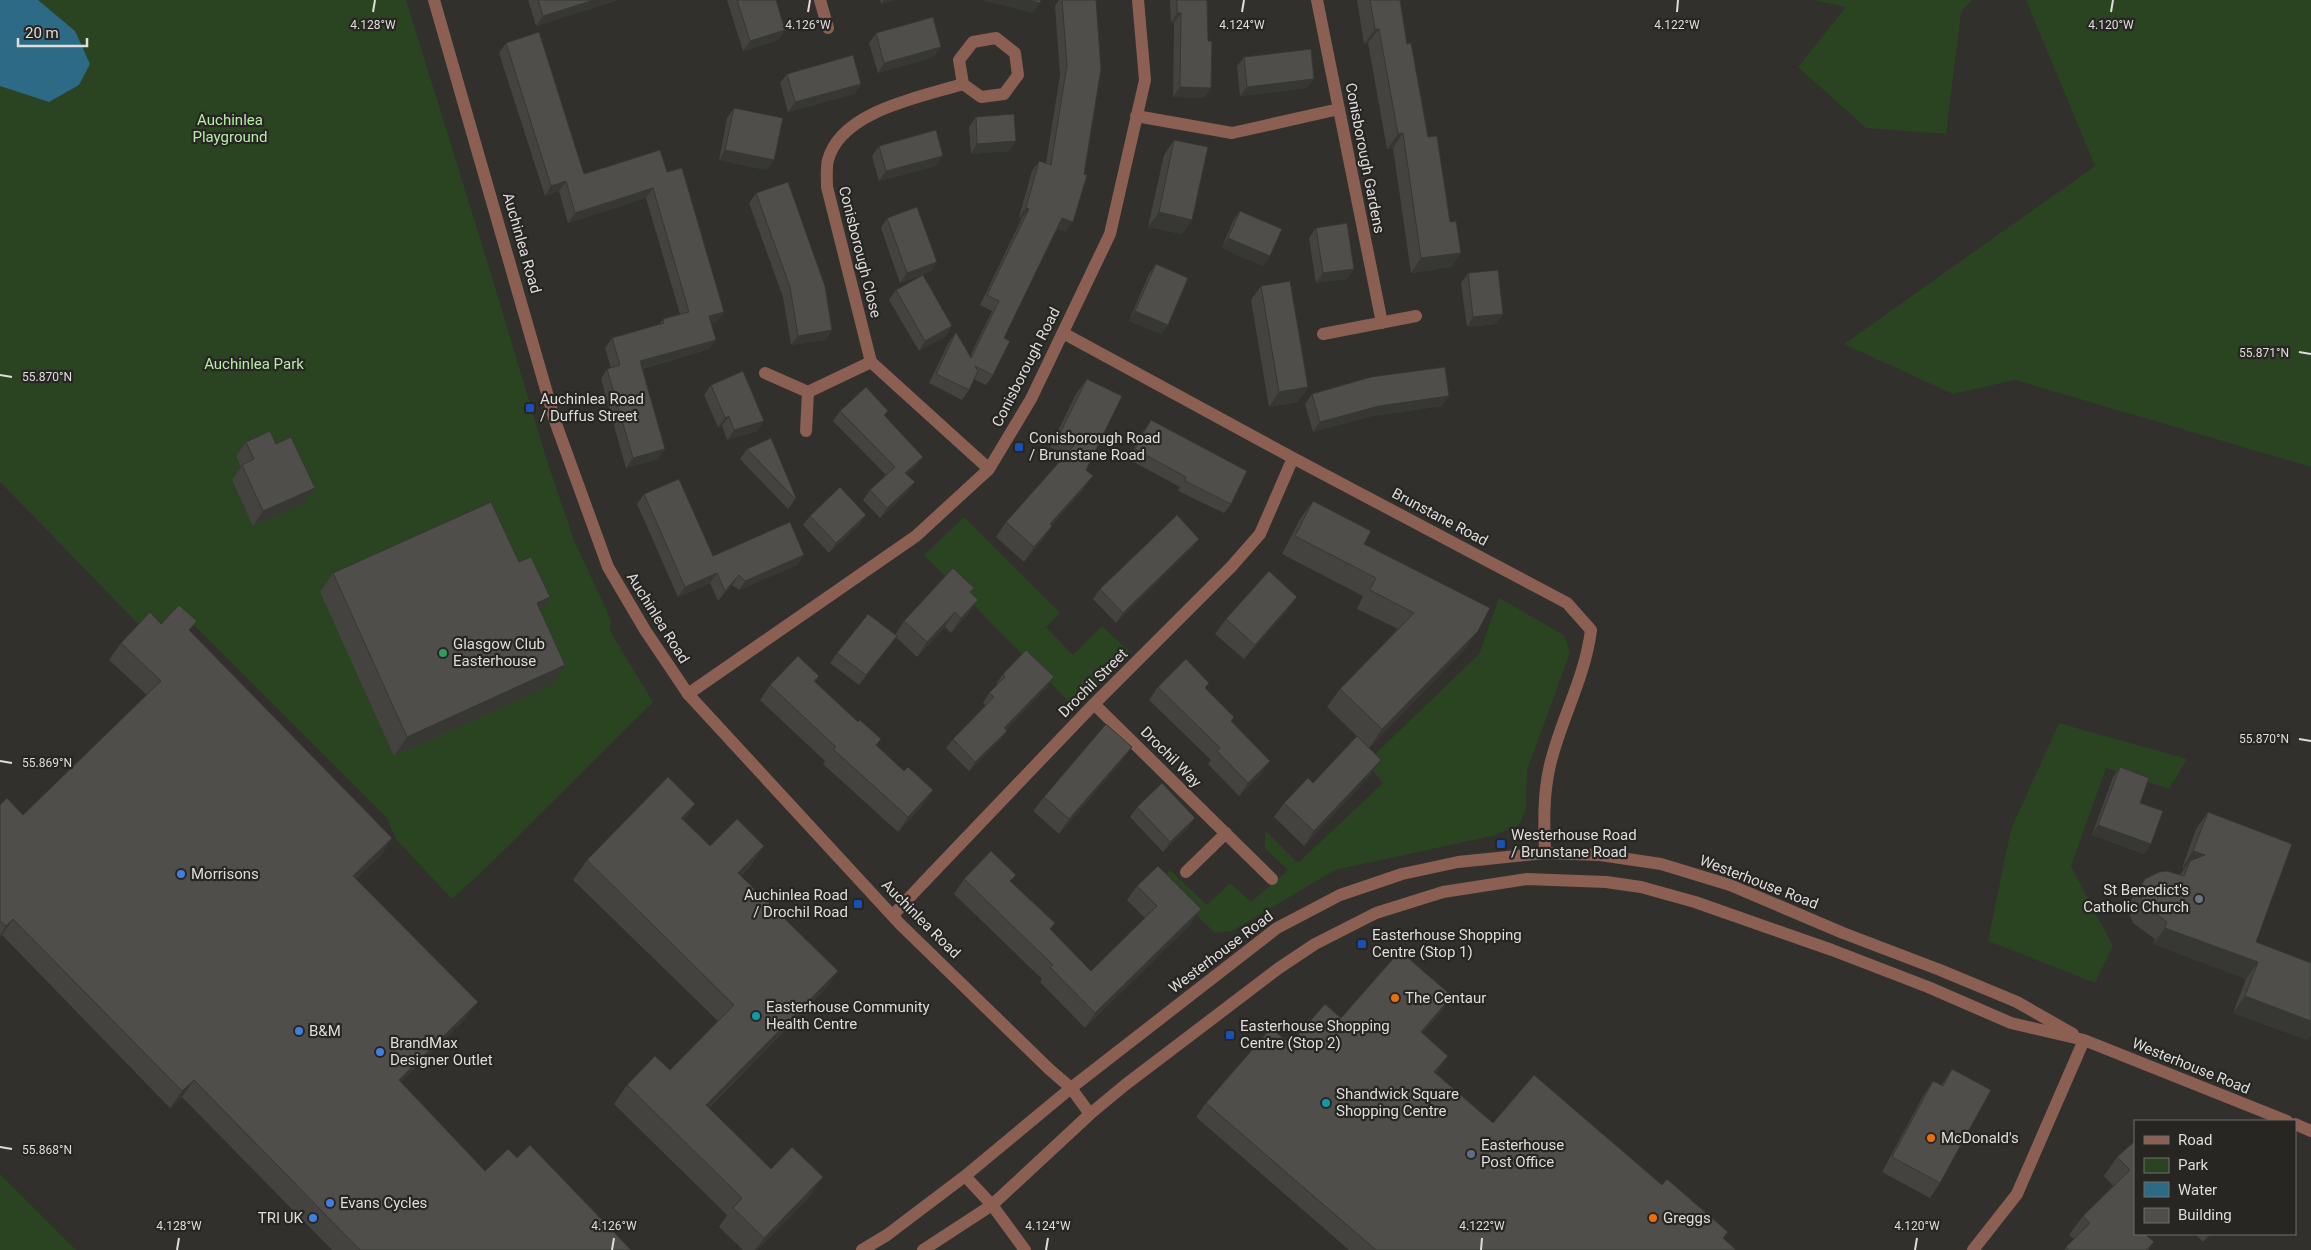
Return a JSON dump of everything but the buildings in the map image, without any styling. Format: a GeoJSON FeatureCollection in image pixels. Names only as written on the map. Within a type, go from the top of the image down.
{"type":"FeatureCollection","features":[{"type":"Feature","properties":{"kind":"street","name":"Auchinlea Road"},"geometry":{"type":"LineString","coordinates":[[434,0],[555,421],[608,567],[645,630],[688,694],[893,915],[1042,1062],[1071,1088],[1090,1114]]}},
{"type":"Feature","properties":{"kind":"street"},"geometry":{"type":"LineString","coordinates":[[820,0],[828,28]]}},
{"type":"Feature","properties":{"kind":"street","name":"Conisborough Road"},"geometry":{"type":"LineString","coordinates":[[688,694],[916,536],[989,469],[1031,399],[1110,234],[1145,80],[1138,0]]}},
{"type":"Feature","properties":{"kind":"street","name":"Conisborough Gardens"},"geometry":{"type":"LineString","coordinates":[[1317,0],[1382,323]]}},
{"type":"Feature","properties":{"kind":"street"},"geometry":{"type":"LineString","coordinates":[[996,38],[1015,52],[1018,76],[1004,94],[981,98],[963,84],[959,60],[973,42],[996,38]]}},
{"type":"Feature","properties":{"kind":"street","name":"Conisborough Close"},"geometry":{"type":"LineString","coordinates":[[871,362],[827,186],[828,159],[842,133],[868,115],[963,84]]}},
{"type":"Feature","properties":{"kind":"street"},"geometry":{"type":"LineString","coordinates":[[1136,116],[1232,132],[1338,109]]}},
{"type":"Feature","properties":{"kind":"street"},"geometry":{"type":"LineString","coordinates":[[1323,334],[1416,316]]}},
{"type":"Feature","properties":{"kind":"street","name":"Brunstane Road"},"geometry":{"type":"LineString","coordinates":[[1063,333],[1292,458],[1567,603],[1591,630],[1586,662],[1550,764],[1544,798],[1545,853]]}},
{"type":"Feature","properties":{"kind":"street"},"geometry":{"type":"LineString","coordinates":[[765,373],[808,392],[871,362],[989,469]]}},
{"type":"Feature","properties":{"kind":"street"},"geometry":{"type":"LineString","coordinates":[[806,431],[808,392]]}},
{"type":"Feature","properties":{"kind":"street","name":"Drochil Street"},"geometry":{"type":"LineString","coordinates":[[893,915],[1094,704],[1231,567],[1260,534],[1292,458]]}},
{"type":"Feature","properties":{"kind":"street","name":"Drochil Way"},"geometry":{"type":"LineString","coordinates":[[1094,704],[1272,879]]}},
{"type":"Feature","properties":{"kind":"street"},"geometry":{"type":"LineString","coordinates":[[1186,872],[1226,833]]}},
{"type":"Feature","properties":{"kind":"street","name":"Westerhouse Road"},"geometry":{"type":"LineString","coordinates":[[862,1250],[887,1235],[965,1176],[1071,1088],[1258,940],[1277,928],[1340,895],[1402,874],[1458,862],[1545,853],[1600,855],[1661,864],[1730,885],[1843,934],[1940,970],[2017,1002],[2084,1040],[2284,1120]]}},
{"type":"Feature","properties":{"kind":"street","name":"Westerhouse Road"},"geometry":{"type":"LineString","coordinates":[[923,1250],[992,1206],[1090,1114],[1279,968],[1315,944],[1376,913],[1443,892],[1527,879],[1606,882],[1641,887],[1686,899],[1832,950],[1928,987],[2011,1023],[2084,1040]]}},
{"type":"Feature","properties":{"kind":"street"},"geometry":{"type":"LineString","coordinates":[[1973,1250],[2018,1194],[2084,1040]]}},
{"type":"Feature","properties":{"kind":"street"},"geometry":{"type":"LineString","coordinates":[[2296,1124],[2311,1131]]}},
{"type":"Feature","properties":{"kind":"street"},"geometry":{"type":"LineString","coordinates":[[965,1176],[992,1206],[1025,1250]]}},
{"type":"Feature","properties":{"kind":"green space","name":"Auchinlea Park"},"geometry":{"type":"Polygon","coordinates":[[[0,0],[406,0],[548,464],[574,540],[611,620],[610,631],[653,702],[487,867],[452,899],[396,839],[387,818],[177,608],[149,635],[0,482],[0,0]]]}},
{"type":"Feature","properties":{"kind":"green space"},"geometry":{"type":"Polygon","coordinates":[[[1813,0],[1972,0],[1961,12],[1946,134],[1866,128],[1798,67],[1846,7],[1813,0]]]}},
{"type":"Feature","properties":{"kind":"green space"},"geometry":{"type":"Polygon","coordinates":[[[2026,0],[2311,0],[2311,467],[2015,380],[1953,394],[1844,344],[2095,166],[2026,0]]]}},
{"type":"Feature","properties":{"kind":"green space"},"geometry":{"type":"Polygon","coordinates":[[[964,517],[1060,613],[1046,627],[1073,655],[1102,626],[1130,652],[1075,708],[924,555],[964,517]]]}},
{"type":"Feature","properties":{"kind":"green space"},"geometry":{"type":"Polygon","coordinates":[[[1499,598],[1564,635],[1570,653],[1527,770],[1526,809],[1519,825],[1492,836],[1335,870],[1232,931],[1215,933],[1161,881],[1170,870],[1207,905],[1230,883],[1251,902],[1288,870],[1265,848],[1265,830],[1298,863],[1383,783],[1366,763],[1479,654],[1499,598]]]}},
{"type":"Feature","properties":{"kind":"green space"},"geometry":{"type":"Polygon","coordinates":[[[2059,723],[2187,759],[2169,789],[2106,768],[2071,866],[2113,946],[2095,983],[1988,941],[2011,829],[2059,723]]]}},
{"type":"Feature","properties":{"kind":"green space"},"geometry":{"type":"Polygon","coordinates":[[[0,1174],[76,1250],[0,1250],[0,1174]]]}},
{"type":"Feature","properties":{"kind":"water"},"geometry":{"type":"Polygon","coordinates":[[[0,0],[38,0],[75,31],[90,64],[79,85],[49,102],[0,86],[0,0]]]}},
{"type":"Feature","properties":{"kind":"place","name":"Auchinlea Road / Duffus Street"},"geometry":{"type":"Point","coordinates":[530,408]}},
{"type":"Feature","properties":{"kind":"place","name":"Conisborough Road / Brunstane Road"},"geometry":{"type":"Point","coordinates":[1019,447]}},
{"type":"Feature","properties":{"kind":"place","name":"Glasgow Club Easterhouse"},"geometry":{"type":"Point","coordinates":[443,653]}},
{"type":"Feature","properties":{"kind":"place","name":"Westerhouse Road / Brunstane Road"},"geometry":{"type":"Point","coordinates":[1501,844]}},
{"type":"Feature","properties":{"kind":"place","name":"Morrisons"},"geometry":{"type":"Point","coordinates":[181,874]}},
{"type":"Feature","properties":{"kind":"place","name":"St Benedict's Catholic Church"},"geometry":{"type":"Point","coordinates":[2199,899]}},
{"type":"Feature","properties":{"kind":"place","name":"Auchinlea Road / Drochil Road"},"geometry":{"type":"Point","coordinates":[858,904]}},
{"type":"Feature","properties":{"kind":"place","name":"Easterhouse Shopping Centre (Stop 1)"},"geometry":{"type":"Point","coordinates":[1362,944]}},
{"type":"Feature","properties":{"kind":"place","name":"The Centaur"},"geometry":{"type":"Point","coordinates":[1395,998]}},
{"type":"Feature","properties":{"kind":"place","name":"Easterhouse Community Health Centre"},"geometry":{"type":"Point","coordinates":[756,1016]}},
{"type":"Feature","properties":{"kind":"place","name":"B&M"},"geometry":{"type":"Point","coordinates":[299,1031]}},
{"type":"Feature","properties":{"kind":"place","name":"Easterhouse Shopping Centre (Stop 2)"},"geometry":{"type":"Point","coordinates":[1230,1035]}},
{"type":"Feature","properties":{"kind":"place","name":"BrandMax Designer Outlet"},"geometry":{"type":"Point","coordinates":[380,1052]}},
{"type":"Feature","properties":{"kind":"place","name":"Shandwick Square Shopping Centre"},"geometry":{"type":"Point","coordinates":[1326,1103]}},
{"type":"Feature","properties":{"kind":"place","name":"McDonald's"},"geometry":{"type":"Point","coordinates":[1931,1138]}},
{"type":"Feature","properties":{"kind":"place","name":"Easterhouse Post Office"},"geometry":{"type":"Point","coordinates":[1471,1154]}},
{"type":"Feature","properties":{"kind":"place","name":"Evans Cycles"},"geometry":{"type":"Point","coordinates":[330,1203]}},
{"type":"Feature","properties":{"kind":"place","name":"TRI UK"},"geometry":{"type":"Point","coordinates":[313,1218]}},
{"type":"Feature","properties":{"kind":"place","name":"Greggs"},"geometry":{"type":"Point","coordinates":[1653,1218]}},
{"type":"Feature","properties":{"kind":"park label","name":"Auchinlea Playground"},"geometry":{"type":"Point","coordinates":[230,128]}}]}
